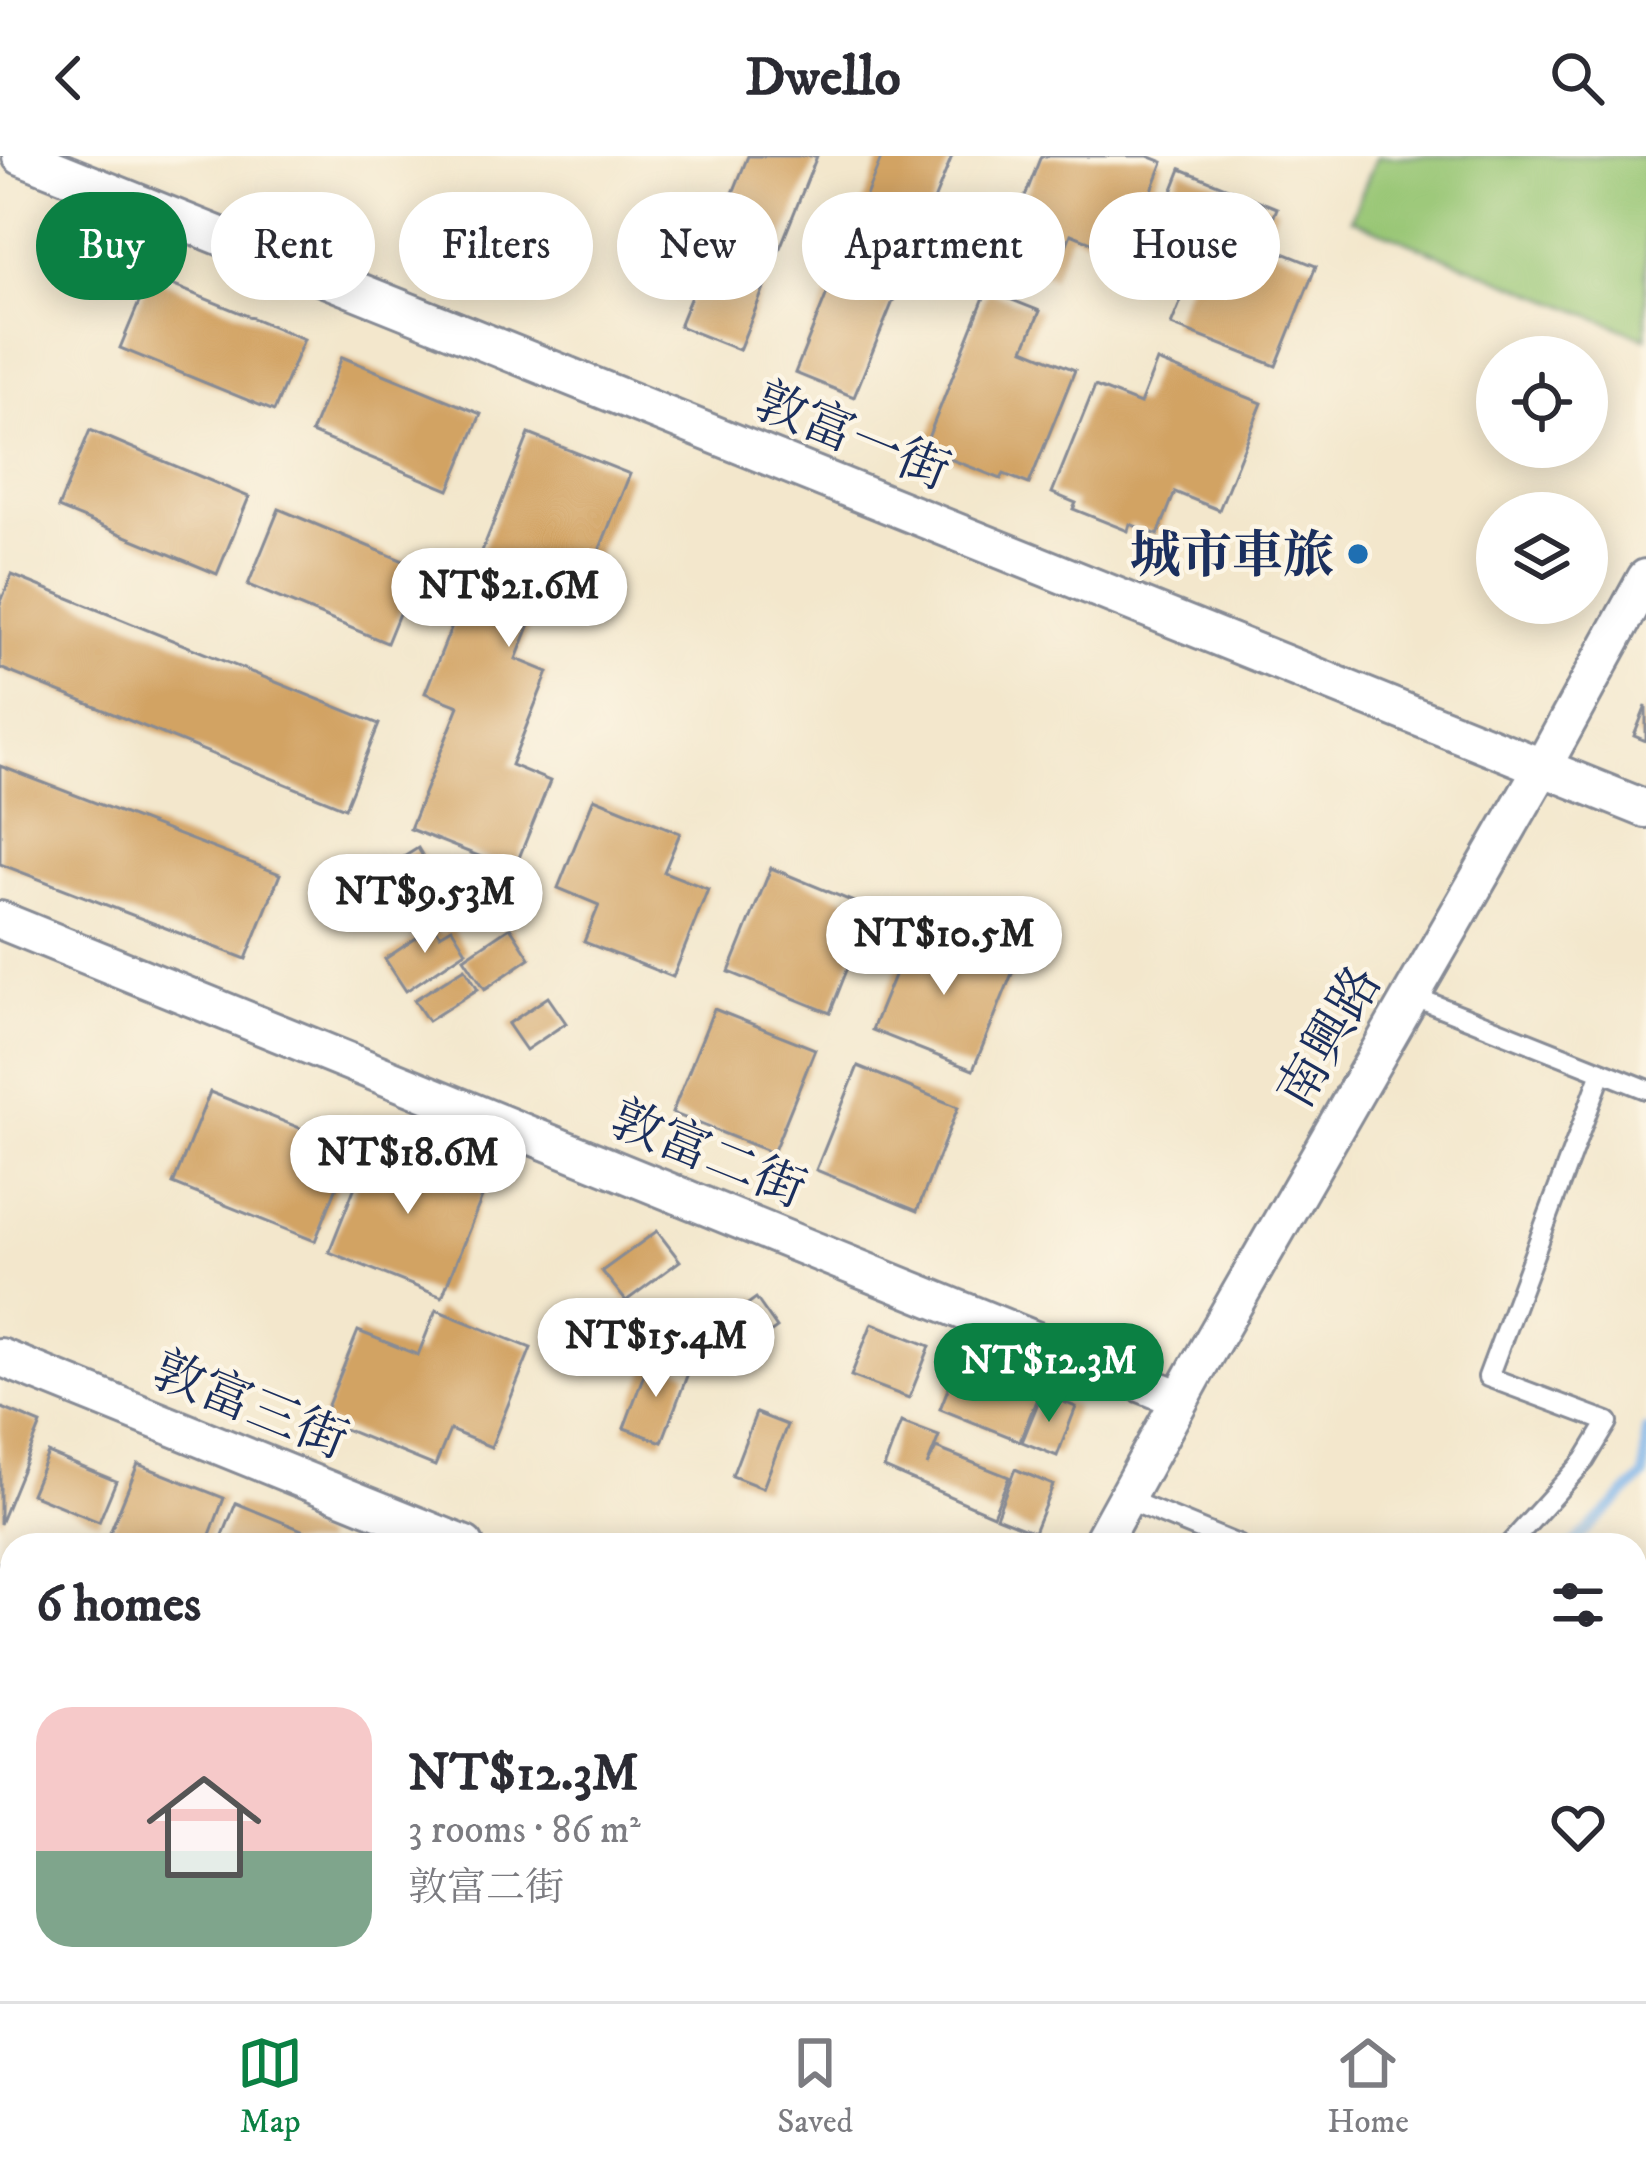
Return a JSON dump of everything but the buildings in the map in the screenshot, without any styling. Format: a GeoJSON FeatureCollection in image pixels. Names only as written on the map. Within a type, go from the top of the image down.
{"type":"FeatureCollection","features":[{"type":"Feature","properties":{"kind":"street","name":"敦富一街"},"geometry":{"type":"LineString","coordinates":[[21,156],[1646,809]]}},
{"type":"Feature","properties":{"kind":"street","name":"南興路"},"geometry":{"type":"LineString","coordinates":[[1107,1533],[1646,578]]}},
{"type":"Feature","properties":{"kind":"street","name":"敦富二街"},"geometry":{"type":"LineString","coordinates":[[0,920],[1180,1399]]}},
{"type":"Feature","properties":{"kind":"street","name":"敦富三街"},"geometry":{"type":"LineString","coordinates":[[0,1358],[435,1533]]}},
{"type":"Feature","properties":{"kind":"lane"},"geometry":{"type":"LineString","coordinates":[[1410,995],[1646,1089]]}},
{"type":"Feature","properties":{"kind":"lane"},"geometry":{"type":"LineString","coordinates":[[1520,1533],[1585,1460],[1608,1422],[1488,1377],[1602,1072]]}},
{"type":"Feature","properties":{"kind":"lane"},"geometry":{"type":"LineString","coordinates":[[1126,1499],[1209,1533]]}},
{"type":"Feature","properties":{"kind":"green space"},"geometry":{"type":"Polygon","coordinates":[[[1377,156],[1646,156],[1646,338],[1351,219],[1377,156]]]}},
{"type":"Feature","properties":{"kind":"waterway"},"geometry":{"type":"LineString","coordinates":[[1585,1533],[1644,1476],[1646,1430]]}},
{"type":"Feature","properties":{"kind":"place","name":"城市車旅"},"geometry":{"type":"Point","coordinates":[1358,554]}}]}
